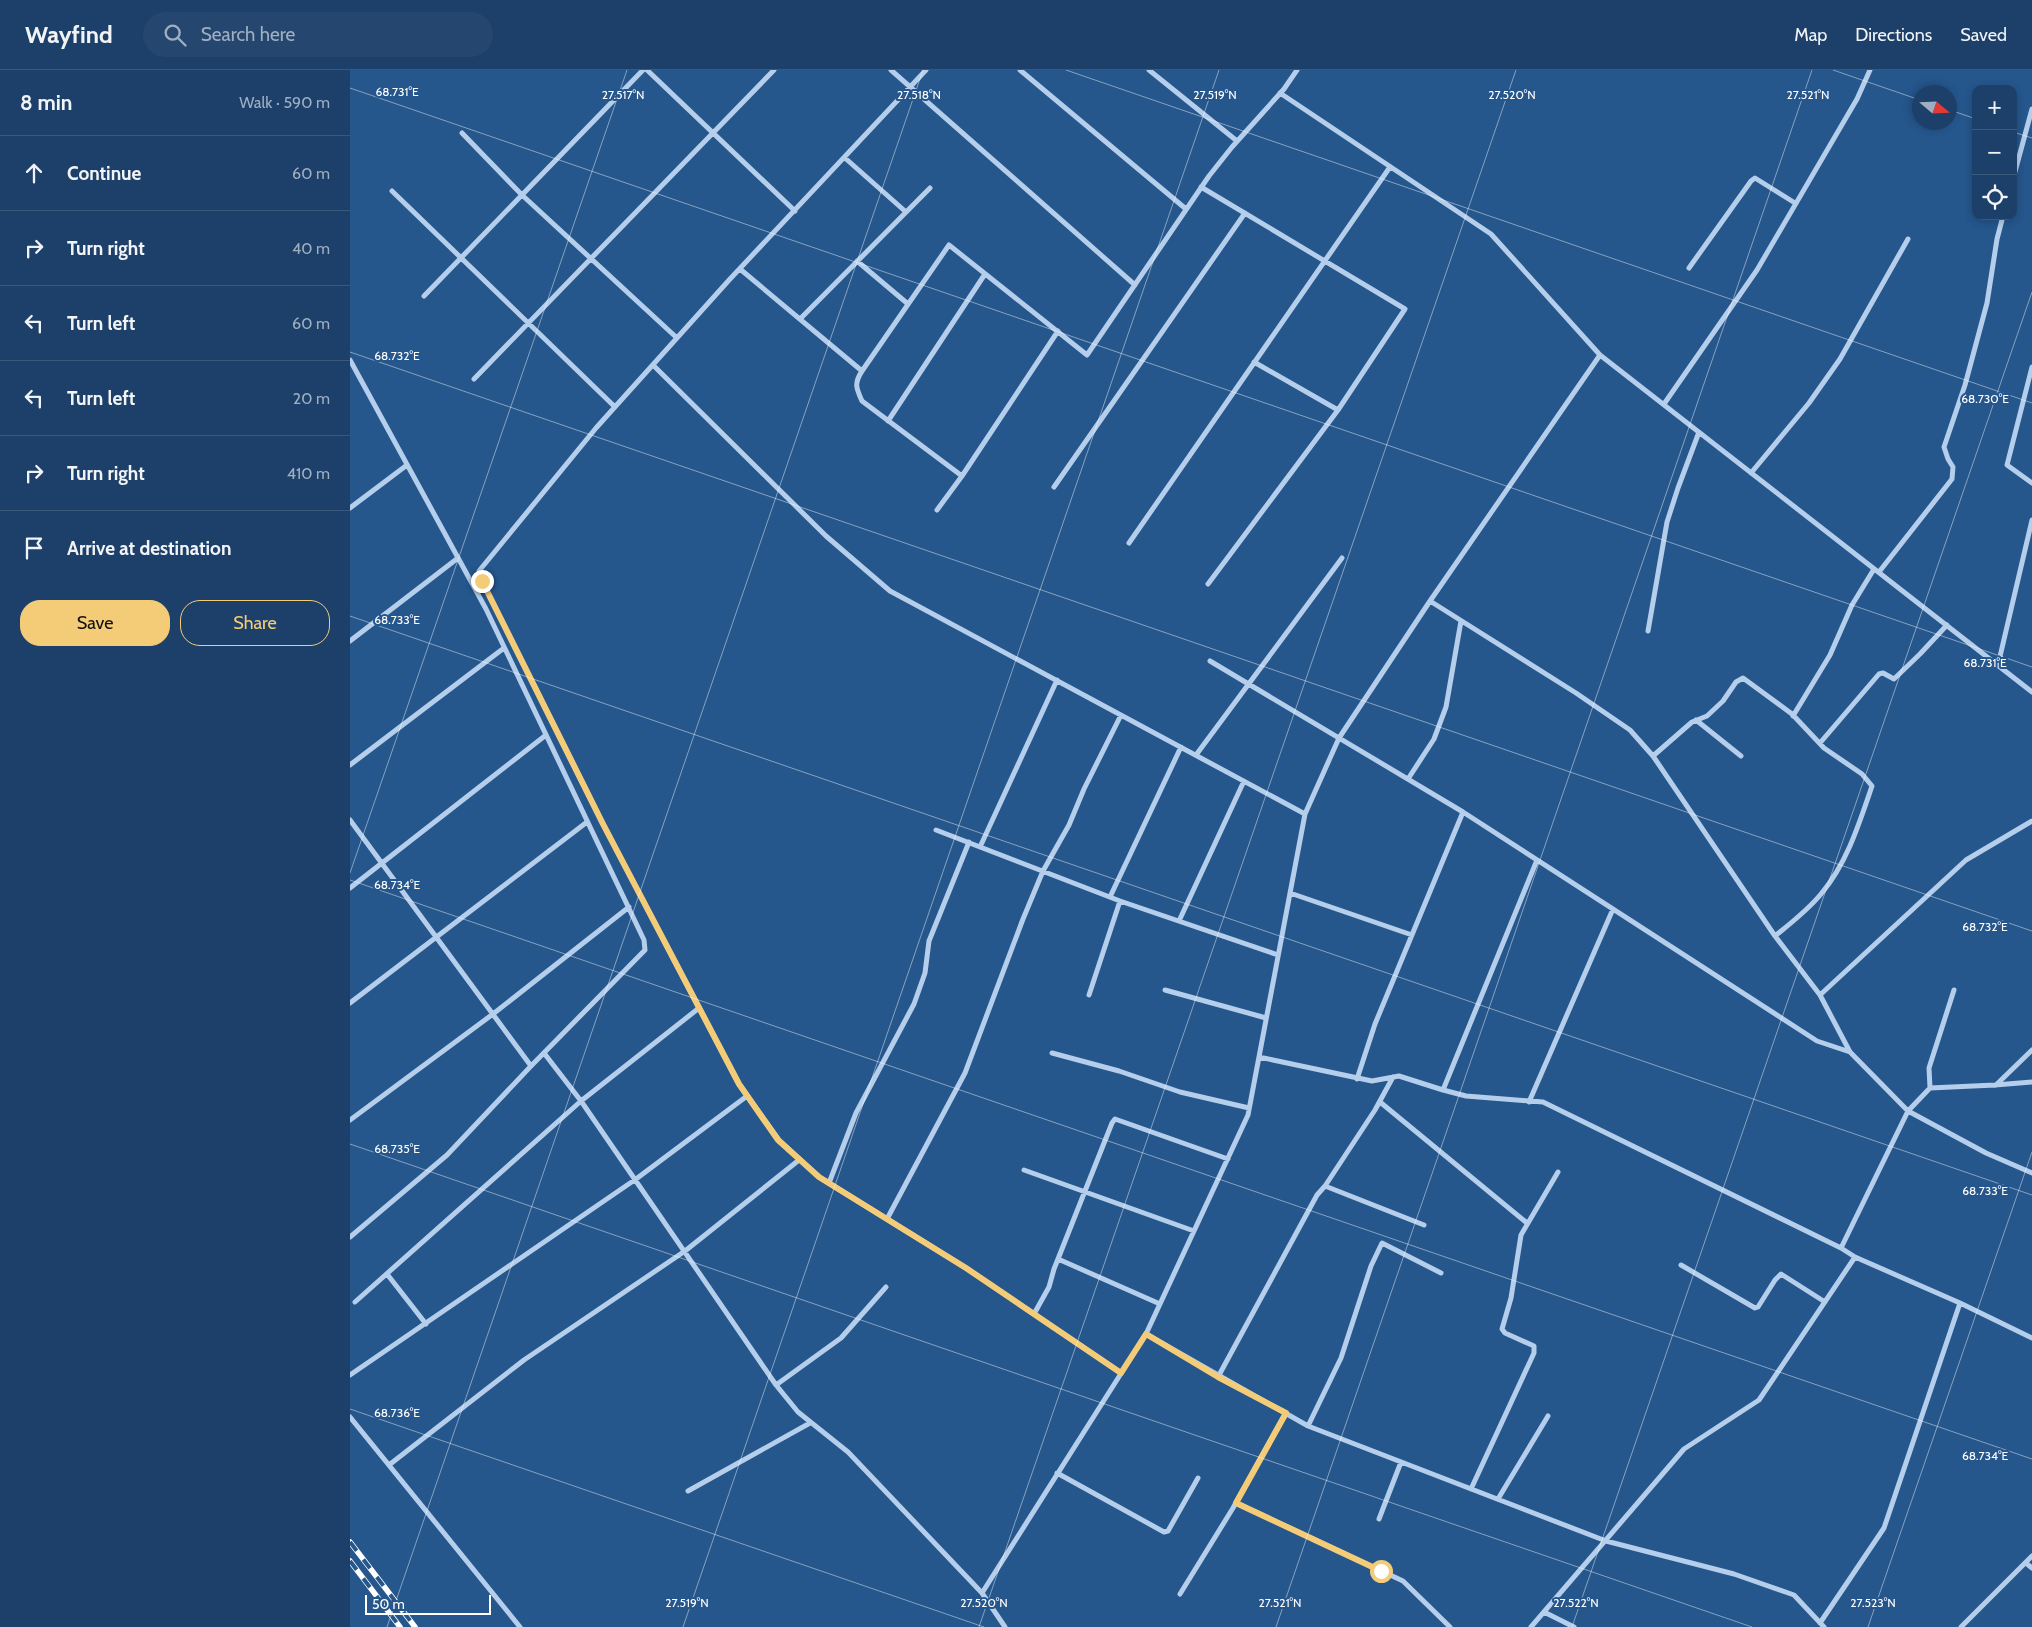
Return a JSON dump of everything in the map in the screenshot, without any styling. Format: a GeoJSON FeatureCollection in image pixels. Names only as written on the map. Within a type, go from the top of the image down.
{"type":"FeatureCollection","features":[{"type":"Feature","properties":{"kind":"street"},"geometry":{"type":"LineString","coordinates":[[424,296],[642,70]]}},
{"type":"Feature","properties":{"kind":"street"},"geometry":{"type":"LineString","coordinates":[[647,70],[794,210]]}},
{"type":"Feature","properties":{"kind":"street"},"geometry":{"type":"LineString","coordinates":[[474,378],[592,260],[774,70]]}},
{"type":"Feature","properties":{"kind":"street"},"geometry":{"type":"LineString","coordinates":[[891,70],[1135,285]]}},
{"type":"Feature","properties":{"kind":"street"},"geometry":{"type":"LineString","coordinates":[[926,70],[912,88],[740,268],[615,407],[479,570],[482,581],[594,806],[699,1008],[739,1084],[778,1140],[829,1183],[966,1268],[1121,1373]]}},
{"type":"Feature","properties":{"kind":"street"},"geometry":{"type":"LineString","coordinates":[[1020,70],[1186,209]]}},
{"type":"Feature","properties":{"kind":"street"},"geometry":{"type":"LineString","coordinates":[[1149,70],[1237,141]]}},
{"type":"Feature","properties":{"kind":"street"},"geometry":{"type":"LineString","coordinates":[[962,476],[862,401],[855,387],[856,380],[949,245],[1087,355],[1201,187],[1237,141],[1280,94],[1297,70]]}},
{"type":"Feature","properties":{"kind":"street"},"geometry":{"type":"LineString","coordinates":[[1664,404],[1757,270],[1857,99],[1870,70]]}},
{"type":"Feature","properties":{"kind":"street"},"geometry":{"type":"LineString","coordinates":[[1280,94],[1491,234],[1600,355],[2032,692]]}},
{"type":"Feature","properties":{"kind":"street"},"geometry":{"type":"LineString","coordinates":[[2014,175],[2032,109]]}},
{"type":"Feature","properties":{"kind":"street"},"geometry":{"type":"LineString","coordinates":[[462,133],[522,195],[677,338]]}},
{"type":"Feature","properties":{"kind":"street"},"geometry":{"type":"LineString","coordinates":[[845,158],[906,212]]}},
{"type":"Feature","properties":{"kind":"street"},"geometry":{"type":"LineString","coordinates":[[1129,543],[1390,166]]}},
{"type":"Feature","properties":{"kind":"street"},"geometry":{"type":"LineString","coordinates":[[1689,268],[1755,178],[1796,203]]}},
{"type":"Feature","properties":{"kind":"street"},"geometry":{"type":"LineString","coordinates":[[1201,187],[1405,309],[1338,410],[1208,584]]}},
{"type":"Feature","properties":{"kind":"street"},"geometry":{"type":"LineString","coordinates":[[800,319],[930,188]]}},
{"type":"Feature","properties":{"kind":"street"},"geometry":{"type":"LineString","coordinates":[[392,191],[615,407]]}},
{"type":"Feature","properties":{"kind":"street"},"geometry":{"type":"LineString","coordinates":[[1054,487],[1245,213]]}},
{"type":"Feature","properties":{"kind":"street"},"geometry":{"type":"LineString","coordinates":[[1793,716],[1830,655],[1852,605],[1876,570],[1952,479],[1953,467],[1944,447],[1965,385],[1987,303],[1997,239],[2002,220]]}},
{"type":"Feature","properties":{"kind":"street"},"geometry":{"type":"LineString","coordinates":[[1751,473],[1809,403],[1840,359],[1908,239]]}},
{"type":"Feature","properties":{"kind":"street"},"geometry":{"type":"LineString","coordinates":[[857,261],[908,304]]}},
{"type":"Feature","properties":{"kind":"street"},"geometry":{"type":"LineString","coordinates":[[740,268],[862,371]]}},
{"type":"Feature","properties":{"kind":"street"},"geometry":{"type":"LineString","coordinates":[[888,421],[985,274]]}},
{"type":"Feature","properties":{"kind":"street"},"geometry":{"type":"LineString","coordinates":[[937,510],[962,476],[1058,331]]}},
{"type":"Feature","properties":{"kind":"street"},"geometry":{"type":"LineString","coordinates":[[982,1593],[1146,1334],[1248,1115],[1305,814],[1339,738],[1430,601],[1600,355]]}},
{"type":"Feature","properties":{"kind":"street"},"geometry":{"type":"LineString","coordinates":[[350,360],[352,372],[407,465],[486,609],[629,907],[644,940],[645,950],[447,1155],[350,1237]]}},
{"type":"Feature","properties":{"kind":"street"},"geometry":{"type":"LineString","coordinates":[[1254,362],[1338,410]]}},
{"type":"Feature","properties":{"kind":"street"},"geometry":{"type":"LineString","coordinates":[[655,367],[826,536],[890,591],[1305,814]]}},
{"type":"Feature","properties":{"kind":"street"},"geometry":{"type":"LineString","coordinates":[[2032,367],[2007,465],[2032,483]]}},
{"type":"Feature","properties":{"kind":"street"},"geometry":{"type":"LineString","coordinates":[[1648,632],[1667,522],[1699,432]]}},
{"type":"Feature","properties":{"kind":"street"},"geometry":{"type":"LineString","coordinates":[[350,508],[407,465]]}},
{"type":"Feature","properties":{"kind":"street"},"geometry":{"type":"LineString","coordinates":[[1998,665],[2032,520]]}},
{"type":"Feature","properties":{"kind":"street"},"geometry":{"type":"LineString","coordinates":[[350,641],[458,558]]}},
{"type":"Feature","properties":{"kind":"street"},"geometry":{"type":"LineString","coordinates":[[1196,755],[1342,558]]}},
{"type":"Feature","properties":{"kind":"street"},"geometry":{"type":"LineString","coordinates":[[1430,601],[1576,693],[1630,730],[1653,756],[1775,936],[1820,995],[1850,1052],[1908,1111],[1986,1153],[2032,1173]]}},
{"type":"Feature","properties":{"kind":"street"},"geometry":{"type":"LineString","coordinates":[[1408,779],[1434,738],[1446,707],[1461,621]]}},
{"type":"Feature","properties":{"kind":"street"},"geometry":{"type":"LineString","coordinates":[[1820,743],[1879,674],[1883,673],[1894,679],[1947,625]]}},
{"type":"Feature","properties":{"kind":"street"},"geometry":{"type":"LineString","coordinates":[[350,765],[504,648]]}},
{"type":"Feature","properties":{"kind":"street"},"geometry":{"type":"LineString","coordinates":[[1210,661],[1463,812],[1817,1041],[1850,1052]]}},
{"type":"Feature","properties":{"kind":"street"},"geometry":{"type":"LineString","coordinates":[[1653,756],[1696,720],[1707,716],[1723,701],[1736,682],[1743,678],[1793,716],[1836,757],[1862,774],[1872,786],[1856,833],[1845,858],[1833,878],[1821,895],[1800,916],[1775,936]]}},
{"type":"Feature","properties":{"kind":"street"},"geometry":{"type":"LineString","coordinates":[[980,847],[1057,680]]}},
{"type":"Feature","properties":{"kind":"street"},"geometry":{"type":"LineString","coordinates":[[887,1219],[965,1073],[1043,871],[1069,825],[1084,788],[1121,715]]}},
{"type":"Feature","properties":{"kind":"street"},"geometry":{"type":"LineString","coordinates":[[1696,720],[1741,756]]}},
{"type":"Feature","properties":{"kind":"street"},"geometry":{"type":"LineString","coordinates":[[350,888],[546,735]]}},
{"type":"Feature","properties":{"kind":"street"},"geometry":{"type":"LineString","coordinates":[[1110,897],[1181,747]]}},
{"type":"Feature","properties":{"kind":"street"},"geometry":{"type":"LineString","coordinates":[[1179,921],[1244,781]]}},
{"type":"Feature","properties":{"kind":"street"},"geometry":{"type":"LineString","coordinates":[[1357,1079],[1375,1024],[1463,812]]}},
{"type":"Feature","properties":{"kind":"street"},"geometry":{"type":"LineString","coordinates":[[350,820],[531,1066]]}},
{"type":"Feature","properties":{"kind":"street"},"geometry":{"type":"LineString","coordinates":[[1820,995],[1966,860],[2032,821]]}},
{"type":"Feature","properties":{"kind":"street"},"geometry":{"type":"LineString","coordinates":[[350,1003],[587,822]]}},
{"type":"Feature","properties":{"kind":"street"},"geometry":{"type":"LineString","coordinates":[[936,830],[1120,901],[1278,955]]}},
{"type":"Feature","properties":{"kind":"street"},"geometry":{"type":"LineString","coordinates":[[829,1183],[856,1113],[914,1004],[925,973],[929,941],[969,842]]}},
{"type":"Feature","properties":{"kind":"street"},"geometry":{"type":"LineString","coordinates":[[1444,1090],[1537,860]]}},
{"type":"Feature","properties":{"kind":"street"},"geometry":{"type":"LineString","coordinates":[[1290,893],[1412,935]]}},
{"type":"Feature","properties":{"kind":"street"},"geometry":{"type":"LineString","coordinates":[[1089,995],[1120,901]]}},
{"type":"Feature","properties":{"kind":"street"},"geometry":{"type":"LineString","coordinates":[[350,1120],[493,1014],[629,907]]}},
{"type":"Feature","properties":{"kind":"street"},"geometry":{"type":"LineString","coordinates":[[1529,1102],[1613,909]]}},
{"type":"Feature","properties":{"kind":"street"},"geometry":{"type":"LineString","coordinates":[[1165,990],[1266,1018]]}},
{"type":"Feature","properties":{"kind":"street"},"geometry":{"type":"LineString","coordinates":[[1930,1088],[1928,1068],[1954,990]]}},
{"type":"Feature","properties":{"kind":"street"},"geometry":{"type":"LineString","coordinates":[[355,1302],[581,1101],[699,1008]]}},
{"type":"Feature","properties":{"kind":"street"},"geometry":{"type":"LineString","coordinates":[[1996,1085],[2032,1050]]}},
{"type":"Feature","properties":{"kind":"street"},"geometry":{"type":"LineString","coordinates":[[544,1053],[581,1101],[636,1179],[776,1385],[798,1412],[848,1452],[982,1593],[1005,1627]]}},
{"type":"Feature","properties":{"kind":"street"},"geometry":{"type":"LineString","coordinates":[[1052,1053],[1111,1069],[1180,1092],[1249,1108]]}},
{"type":"Feature","properties":{"kind":"street"},"geometry":{"type":"LineString","coordinates":[[1259,1057],[1357,1079],[1372,1081],[1399,1076],[1466,1096],[1543,1102],[1841,1248],[1855,1257],[1960,1303],[2032,1338]]}},
{"type":"Feature","properties":{"kind":"street"},"geometry":{"type":"LineString","coordinates":[[1218,1377],[1317,1195],[1325,1186],[1380,1102],[1393,1077]]}},
{"type":"Feature","properties":{"kind":"street"},"geometry":{"type":"LineString","coordinates":[[1841,1248],[1908,1111],[1930,1088],[2032,1082]]}},
{"type":"Feature","properties":{"kind":"street"},"geometry":{"type":"LineString","coordinates":[[350,1376],[636,1179],[747,1096]]}},
{"type":"Feature","properties":{"kind":"street"},"geometry":{"type":"LineString","coordinates":[[1380,1102],[1527,1223]]}},
{"type":"Feature","properties":{"kind":"street"},"geometry":{"type":"LineString","coordinates":[[1034,1314],[1049,1287],[1058,1259],[1115,1119],[1228,1159]]}},
{"type":"Feature","properties":{"kind":"street"},"geometry":{"type":"LineString","coordinates":[[388,1465],[524,1360],[685,1251],[800,1160]]}},
{"type":"Feature","properties":{"kind":"street"},"geometry":{"type":"LineString","coordinates":[[1024,1170],[1194,1231]]}},
{"type":"Feature","properties":{"kind":"street"},"geometry":{"type":"LineString","coordinates":[[1471,1489],[1534,1353],[1534,1346],[1505,1333],[1502,1328],[1511,1298],[1519,1245],[1527,1223],[1558,1172]]}},
{"type":"Feature","properties":{"kind":"street"},"geometry":{"type":"LineString","coordinates":[[1325,1186],[1424,1225]]}},
{"type":"Feature","properties":{"kind":"street"},"geometry":{"type":"LineString","coordinates":[[1308,1426],[1341,1358],[1371,1266],[1382,1243],[1441,1273]]}},
{"type":"Feature","properties":{"kind":"street"},"geometry":{"type":"LineString","coordinates":[[1531,1627],[1684,1449],[1759,1400],[1855,1257]]}},
{"type":"Feature","properties":{"kind":"street"},"geometry":{"type":"LineString","coordinates":[[1058,1259],[1160,1304]]}},
{"type":"Feature","properties":{"kind":"street"},"geometry":{"type":"LineString","coordinates":[[1681,1265],[1755,1308],[1758,1307],[1781,1274],[1825,1302]]}},
{"type":"Feature","properties":{"kind":"street"},"geometry":{"type":"LineString","coordinates":[[387,1274],[426,1324]]}},
{"type":"Feature","properties":{"kind":"street"},"geometry":{"type":"LineString","coordinates":[[776,1385],[842,1338],[886,1287]]}},
{"type":"Feature","properties":{"kind":"street"},"geometry":{"type":"LineString","coordinates":[[1146,1334],[1218,1377],[1308,1426],[1606,1541],[1734,1574],[1794,1595],[1822,1625],[1884,1528],[1960,1303]]}},
{"type":"Feature","properties":{"kind":"street"},"geometry":{"type":"LineString","coordinates":[[1180,1594],[1236,1503],[1286,1413]]}},
{"type":"Feature","properties":{"kind":"street"},"geometry":{"type":"LineString","coordinates":[[1498,1499],[1548,1416]]}},
{"type":"Feature","properties":{"kind":"street"},"geometry":{"type":"LineString","coordinates":[[350,1417],[520,1627]]}},
{"type":"Feature","properties":{"kind":"street"},"geometry":{"type":"LineString","coordinates":[[688,1491],[810,1423]]}},
{"type":"Feature","properties":{"kind":"street"},"geometry":{"type":"LineString","coordinates":[[1379,1519],[1401,1462]]}},
{"type":"Feature","properties":{"kind":"street"},"geometry":{"type":"LineString","coordinates":[[1057,1473],[1164,1532],[1168,1531],[1198,1478]]}},
{"type":"Feature","properties":{"kind":"street"},"geometry":{"type":"LineString","coordinates":[[1236,1503],[1403,1580],[1450,1627]]}},
{"type":"Feature","properties":{"kind":"street"},"geometry":{"type":"LineString","coordinates":[[1961,1627],[2032,1556]]}},
{"type":"Feature","properties":{"kind":"street"},"geometry":{"type":"LineString","coordinates":[[2026,1563],[2032,1568]]}},
{"type":"Feature","properties":{"kind":"street"},"geometry":{"type":"LineString","coordinates":[[1544,1612],[1574,1627]]}},
{"type":"Feature","properties":{"kind":"railway"},"geometry":{"type":"LineString","coordinates":[[350,1542],[415,1627]]}},
{"type":"Feature","properties":{"kind":"railway"},"geometry":{"type":"LineString","coordinates":[[350,1561],[400,1627]]}},
{"type":"Feature","properties":{"kind":"route"},"geometry":{"type":"LineString","coordinates":[[482,581],[603,824],[739,1084],[778,1140],[819,1177],[966,1268],[1121,1373],[1146,1334],[1218,1377],[1286,1413],[1236,1503],[1381,1571]]}}]}
